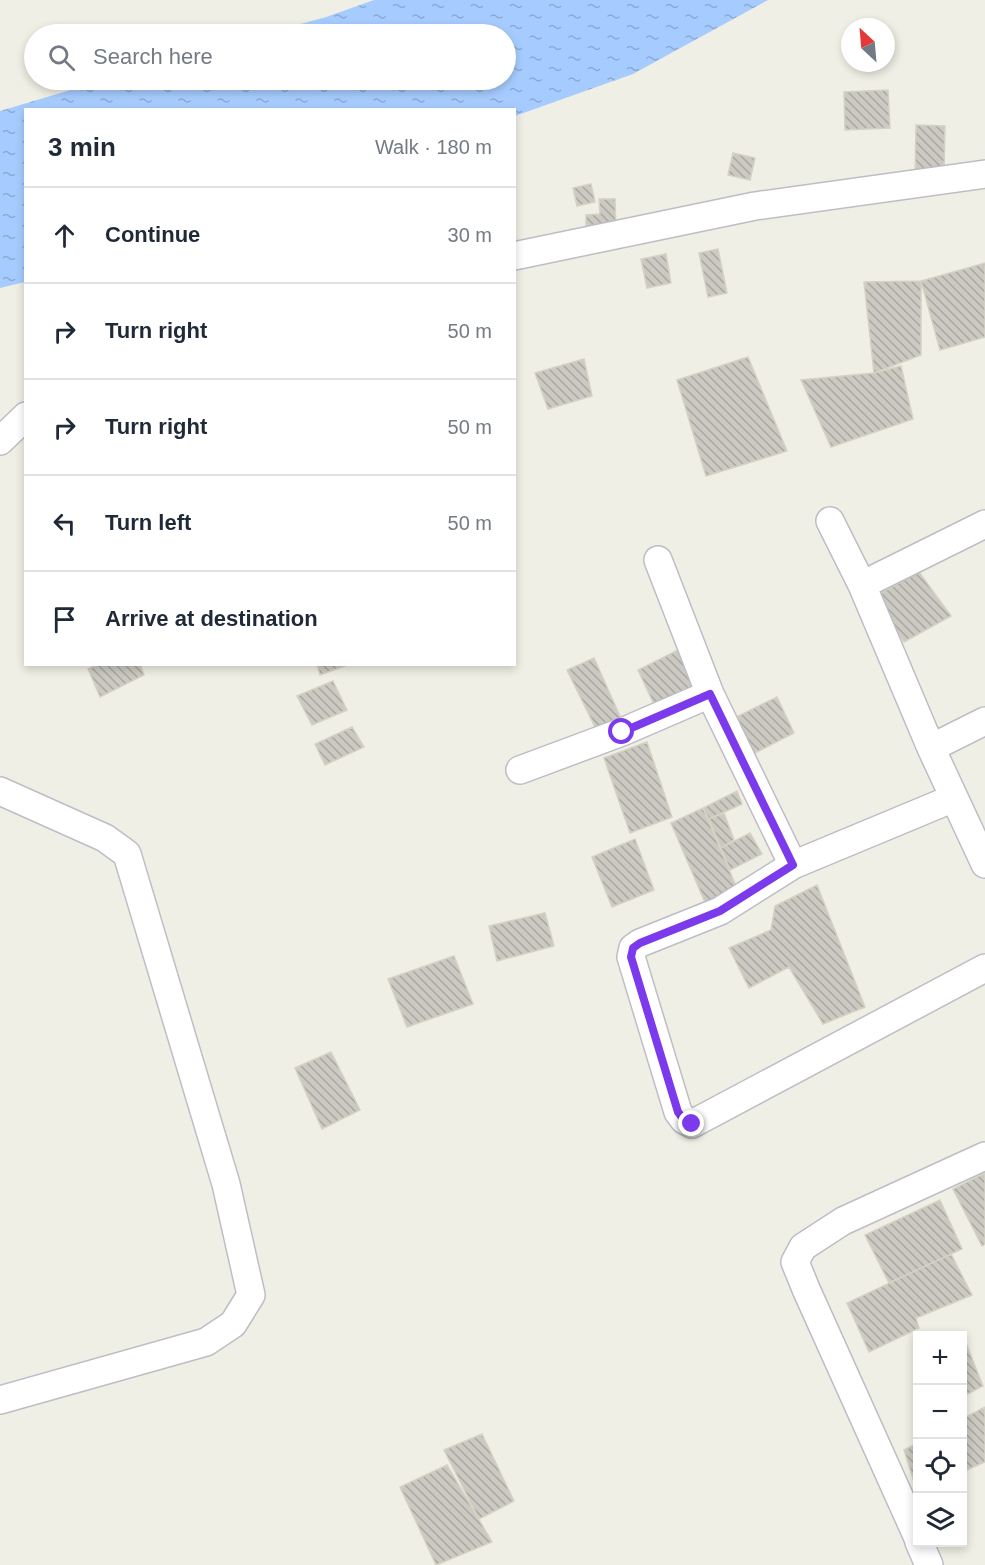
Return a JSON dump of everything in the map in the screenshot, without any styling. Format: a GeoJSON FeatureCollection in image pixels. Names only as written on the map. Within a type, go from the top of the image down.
{"type":"FeatureCollection","features":[{"type":"Feature","properties":{"kind":"street"},"geometry":{"type":"LineString","coordinates":[[516,255],[755,206],[985,174]]}},
{"type":"Feature","properties":{"kind":"street"},"geometry":{"type":"LineString","coordinates":[[0,441],[24,418]]}},
{"type":"Feature","properties":{"kind":"street"},"geometry":{"type":"LineString","coordinates":[[830,521],[862,585],[931,748],[985,864]]}},
{"type":"Feature","properties":{"kind":"street"},"geometry":{"type":"LineString","coordinates":[[862,585],[985,524]]}},
{"type":"Feature","properties":{"kind":"street"},"geometry":{"type":"LineString","coordinates":[[658,560],[710,694],[793,865]]}},
{"type":"Feature","properties":{"kind":"street"},"geometry":{"type":"LineString","coordinates":[[520,770],[622,732],[710,694]]}},
{"type":"Feature","properties":{"kind":"street"},"geometry":{"type":"LineString","coordinates":[[931,748],[985,721]]}},
{"type":"Feature","properties":{"kind":"street"},"geometry":{"type":"LineString","coordinates":[[0,791],[105,838],[127,854],[226,1184],[251,1295],[233,1324],[206,1342],[0,1400]]}},
{"type":"Feature","properties":{"kind":"street"},"geometry":{"type":"LineString","coordinates":[[954,798],[793,865],[720,911],[640,943],[633,948],[631,957],[678,1112],[684,1120],[692,1124],[985,968]]}},
{"type":"Feature","properties":{"kind":"street"},"geometry":{"type":"LineString","coordinates":[[913,1529],[795,1262],[803,1247],[843,1221],[985,1156]]}},
{"type":"Feature","properties":{"kind":"street"},"geometry":{"type":"LineString","coordinates":[[921,1547],[929,1565]]}},
{"type":"Feature","properties":{"kind":"water"},"geometry":{"type":"Polygon","coordinates":[[[374,0],[768,0],[633,74],[516,116],[516,108],[24,108],[24,282],[0,288],[0,111],[70,90],[516,90],[516,24],[300,24],[374,0]]]}},
{"type":"Feature","properties":{"kind":"building"},"geometry":{"type":"Polygon","coordinates":[[[888,90],[890,128],[845,130],[844,92],[888,90]]]}},
{"type":"Feature","properties":{"kind":"building"},"geometry":{"type":"Polygon","coordinates":[[[916,125],[945,126],[944,171],[915,179],[916,125]]]}},
{"type":"Feature","properties":{"kind":"building"},"geometry":{"type":"Polygon","coordinates":[[[733,153],[755,158],[750,180],[728,175],[733,153]]]}},
{"type":"Feature","properties":{"kind":"building"},"geometry":{"type":"Polygon","coordinates":[[[591,184],[595,202],[577,206],[573,188],[591,184]]]}},
{"type":"Feature","properties":{"kind":"building"},"geometry":{"type":"Polygon","coordinates":[[[599,199],[615,199],[616,232],[586,233],[586,215],[600,214],[599,199]]]}},
{"type":"Feature","properties":{"kind":"building"},"geometry":{"type":"Polygon","coordinates":[[[718,249],[727,293],[708,297],[699,253],[718,249]]]}},
{"type":"Feature","properties":{"kind":"building"},"geometry":{"type":"Polygon","coordinates":[[[666,254],[671,283],[647,288],[641,259],[666,254]]]}},
{"type":"Feature","properties":{"kind":"building"},"geometry":{"type":"Polygon","coordinates":[[[985,263],[985,337],[940,350],[921,281],[985,263]]]}},
{"type":"Feature","properties":{"kind":"building"},"geometry":{"type":"Polygon","coordinates":[[[921,281],[921,355],[874,373],[864,282],[921,281]]]}},
{"type":"Feature","properties":{"kind":"building"},"geometry":{"type":"Polygon","coordinates":[[[748,357],[787,451],[706,476],[677,380],[748,357]]]}},
{"type":"Feature","properties":{"kind":"building"},"geometry":{"type":"Polygon","coordinates":[[[584,359],[592,396],[548,409],[535,373],[584,359]]]}},
{"type":"Feature","properties":{"kind":"building"},"geometry":{"type":"Polygon","coordinates":[[[901,366],[913,419],[831,447],[801,380],[874,373],[901,366]]]}},
{"type":"Feature","properties":{"kind":"building"},"geometry":{"type":"Polygon","coordinates":[[[919,572],[951,616],[904,642],[871,598],[919,572]]]}},
{"type":"Feature","properties":{"kind":"building"},"geometry":{"type":"Polygon","coordinates":[[[684,647],[703,692],[657,711],[638,670],[684,647]]]}},
{"type":"Feature","properties":{"kind":"building"},"geometry":{"type":"Polygon","coordinates":[[[594,658],[623,723],[599,735],[567,670],[594,658]]]}},
{"type":"Feature","properties":{"kind":"building"},"geometry":{"type":"Polygon","coordinates":[[[95,666],[141,666],[144,675],[100,697],[88,669],[95,666]]]}},
{"type":"Feature","properties":{"kind":"building"},"geometry":{"type":"Polygon","coordinates":[[[318,666],[345,666],[320,675],[318,666]]]}},
{"type":"Feature","properties":{"kind":"building"},"geometry":{"type":"Polygon","coordinates":[[[333,681],[347,710],[312,725],[297,696],[333,681]]]}},
{"type":"Feature","properties":{"kind":"building"},"geometry":{"type":"Polygon","coordinates":[[[777,697],[794,733],[747,757],[728,721],[777,697]]]}},
{"type":"Feature","properties":{"kind":"building"},"geometry":{"type":"Polygon","coordinates":[[[352,727],[364,747],[325,765],[315,744],[352,727]]]}},
{"type":"Feature","properties":{"kind":"building"},"geometry":{"type":"Polygon","coordinates":[[[647,742],[672,817],[630,833],[604,758],[647,742]]]}},
{"type":"Feature","properties":{"kind":"building"},"geometry":{"type":"Polygon","coordinates":[[[737,791],[742,804],[709,819],[703,808],[737,791]]]}},
{"type":"Feature","properties":{"kind":"building"},"geometry":{"type":"Polygon","coordinates":[[[703,808],[738,891],[707,907],[671,823],[703,808]]]}},
{"type":"Feature","properties":{"kind":"building"},"geometry":{"type":"Polygon","coordinates":[[[724,813],[734,840],[721,848],[709,819],[724,813]]]}},
{"type":"Feature","properties":{"kind":"building"},"geometry":{"type":"Polygon","coordinates":[[[750,833],[762,854],[730,870],[721,848],[750,833]]]}},
{"type":"Feature","properties":{"kind":"building"},"geometry":{"type":"Polygon","coordinates":[[[635,839],[654,890],[612,907],[592,857],[635,839]]]}},
{"type":"Feature","properties":{"kind":"building"},"geometry":{"type":"Polygon","coordinates":[[[817,885],[865,1007],[823,1024],[789,967],[749,988],[729,948],[771,930],[775,906],[817,885]]]}},
{"type":"Feature","properties":{"kind":"building"},"geometry":{"type":"Polygon","coordinates":[[[545,913],[554,946],[497,961],[489,926],[545,913]]]}},
{"type":"Feature","properties":{"kind":"building"},"geometry":{"type":"Polygon","coordinates":[[[454,956],[473,1004],[407,1027],[388,979],[454,956]]]}},
{"type":"Feature","properties":{"kind":"building"},"geometry":{"type":"Polygon","coordinates":[[[331,1052],[360,1110],[322,1129],[295,1068],[331,1052]]]}},
{"type":"Feature","properties":{"kind":"building"},"geometry":{"type":"Polygon","coordinates":[[[985,1173],[985,1244],[982,1246],[953,1189],[985,1173]]]}},
{"type":"Feature","properties":{"kind":"building"},"geometry":{"type":"Polygon","coordinates":[[[940,1200],[962,1249],[889,1283],[865,1235],[940,1200]]]}},
{"type":"Feature","properties":{"kind":"building"},"geometry":{"type":"Polygon","coordinates":[[[951,1254],[972,1295],[916,1318],[919,1328],[869,1352],[847,1303],[951,1254]]]}},
{"type":"Feature","properties":{"kind":"building"},"geometry":{"type":"Polygon","coordinates":[[[967,1346],[983,1386],[967,1394],[967,1346]]]}},
{"type":"Feature","properties":{"kind":"building"},"geometry":{"type":"Polygon","coordinates":[[[985,1407],[985,1462],[967,1470],[967,1439],[967,1416],[985,1407]]]}},
{"type":"Feature","properties":{"kind":"building"},"geometry":{"type":"Polygon","coordinates":[[[482,1434],[514,1501],[479,1519],[444,1450],[482,1434]]]}},
{"type":"Feature","properties":{"kind":"building"},"geometry":{"type":"Polygon","coordinates":[[[913,1446],[913,1478],[904,1450],[913,1446]]]}},
{"type":"Feature","properties":{"kind":"building"},"geometry":{"type":"Polygon","coordinates":[[[447,1465],[492,1542],[436,1565],[400,1487],[447,1465]]]}},
{"type":"Feature","properties":{"kind":"route"},"geometry":{"type":"LineString","coordinates":[[622,732],[710,694],[793,865],[720,911],[640,943],[633,948],[631,957],[678,1112],[684,1120],[692,1124]]}}]}
